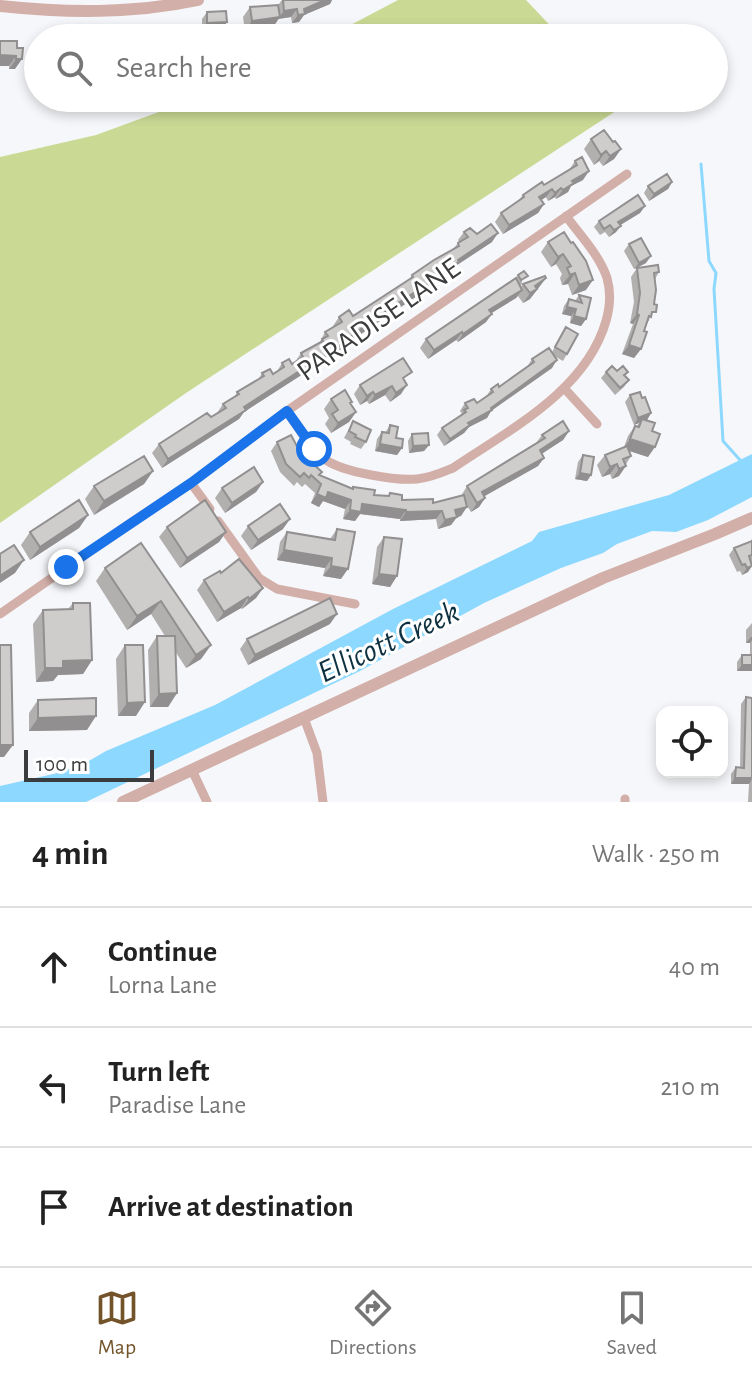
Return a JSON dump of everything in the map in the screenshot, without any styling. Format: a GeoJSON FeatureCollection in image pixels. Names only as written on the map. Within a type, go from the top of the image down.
{"type":"FeatureCollection","features":[{"type":"Feature","properties":{"kind":"street"},"geometry":{"type":"LineString","coordinates":[[0,6],[53,12],[127,11],[198,0]]}},
{"type":"Feature","properties":{"kind":"street","name":"PARADISE LANE"},"geometry":{"type":"LineString","coordinates":[[0,614],[191,483],[287,411],[627,174]]}},
{"type":"Feature","properties":{"kind":"street"},"geometry":{"type":"LineString","coordinates":[[287,411],[314,449],[335,466],[400,479],[415,479],[453,468],[548,403],[577,375],[597,343],[608,315],[610,300],[602,266],[566,216]]}},
{"type":"Feature","properties":{"kind":"street"},"geometry":{"type":"LineString","coordinates":[[564,388],[597,424]]}},
{"type":"Feature","properties":{"kind":"street"},"geometry":{"type":"LineString","coordinates":[[191,483],[259,578],[277,589],[355,604]]}},
{"type":"Feature","properties":{"kind":"street"},"geometry":{"type":"LineString","coordinates":[[123,802],[603,578],[752,518]]}},
{"type":"Feature","properties":{"kind":"street"},"geometry":{"type":"LineString","coordinates":[[304,718],[317,753],[323,802]]}},
{"type":"Feature","properties":{"kind":"street"},"geometry":{"type":"LineString","coordinates":[[192,770],[207,802]]}},
{"type":"Feature","properties":{"kind":"green space"},"geometry":{"type":"Polygon","coordinates":[[[398,0],[526,0],[549,24],[353,24],[398,0]]]}},
{"type":"Feature","properties":{"kind":"green space"},"geometry":{"type":"Polygon","coordinates":[[[159,112],[614,112],[186,393],[0,523],[0,157],[96,135],[159,112]]]}},
{"type":"Feature","properties":{"kind":"water","name":"Ellicott Creek"},"geometry":{"type":"Polygon","coordinates":[[[752,454],[752,497],[708,520],[676,532],[652,531],[561,568],[484,603],[360,671],[86,802],[0,802],[0,786],[62,772],[215,705],[393,609],[532,541],[539,532],[669,495],[752,454]]]}},
{"type":"Feature","properties":{"kind":"building"},"geometry":{"type":"Polygon","coordinates":[[[283,0],[325,0],[304,9],[305,14],[298,15],[297,9],[284,11],[283,0]]]}},
{"type":"Feature","properties":{"kind":"building"},"geometry":{"type":"Polygon","coordinates":[[[278,5],[280,17],[252,21],[250,7],[278,5]]]}},
{"type":"Feature","properties":{"kind":"building"},"geometry":{"type":"Polygon","coordinates":[[[226,11],[227,22],[207,23],[207,12],[226,11]]]}},
{"type":"Feature","properties":{"kind":"building"},"geometry":{"type":"Polygon","coordinates":[[[0,41],[17,41],[17,48],[23,48],[22,59],[0,55],[0,41]]]}},
{"type":"Feature","properties":{"kind":"building"},"geometry":{"type":"Polygon","coordinates":[[[604,130],[621,149],[610,156],[606,151],[601,155],[591,139],[604,130]]]}},
{"type":"Feature","properties":{"kind":"building"},"geometry":{"type":"Polygon","coordinates":[[[582,157],[589,171],[563,190],[561,188],[555,193],[552,189],[539,197],[544,204],[509,225],[501,213],[542,182],[544,185],[577,165],[575,161],[582,157]]]}},
{"type":"Feature","properties":{"kind":"building"},"geometry":{"type":"Polygon","coordinates":[[[667,174],[672,182],[654,194],[648,186],[667,174]]]}},
{"type":"Feature","properties":{"kind":"building"},"geometry":{"type":"Polygon","coordinates":[[[638,195],[645,206],[618,222],[621,226],[614,230],[610,225],[604,229],[599,221],[638,195]]]}},
{"type":"Feature","properties":{"kind":"building"},"geometry":{"type":"Polygon","coordinates":[[[491,224],[498,233],[459,262],[326,356],[168,459],[159,444],[207,413],[211,417],[226,408],[223,404],[264,376],[262,373],[270,369],[273,374],[284,367],[282,363],[289,359],[292,364],[303,357],[301,353],[323,341],[328,336],[325,332],[342,322],[339,317],[349,310],[353,316],[459,246],[458,243],[468,237],[464,232],[470,228],[477,234],[491,224]]]}},
{"type":"Feature","properties":{"kind":"building"},"geometry":{"type":"Polygon","coordinates":[[[564,232],[586,261],[593,280],[579,285],[575,273],[570,275],[567,268],[571,266],[563,254],[558,257],[548,242],[564,232]]]}},
{"type":"Feature","properties":{"kind":"building"},"geometry":{"type":"Polygon","coordinates":[[[641,238],[651,256],[639,263],[629,244],[641,238]]]}},
{"type":"Feature","properties":{"kind":"building"},"geometry":{"type":"Polygon","coordinates":[[[658,265],[659,272],[654,273],[656,312],[649,316],[641,349],[629,345],[639,315],[637,268],[658,265]]]}},
{"type":"Feature","properties":{"kind":"building"},"geometry":{"type":"Polygon","coordinates":[[[524,271],[528,276],[521,280],[518,275],[524,271]]]}},
{"type":"Feature","properties":{"kind":"building"},"geometry":{"type":"Polygon","coordinates":[[[545,276],[535,286],[537,289],[530,293],[523,284],[545,276]]]}},
{"type":"Feature","properties":{"kind":"building"},"geometry":{"type":"Polygon","coordinates":[[[516,278],[522,290],[489,310],[492,314],[463,334],[434,350],[426,339],[516,278]]]}},
{"type":"Feature","properties":{"kind":"building"},"geometry":{"type":"Polygon","coordinates":[[[579,295],[591,298],[586,319],[574,316],[576,309],[567,307],[569,299],[582,303],[579,295]]]}},
{"type":"Feature","properties":{"kind":"building"},"geometry":{"type":"Polygon","coordinates":[[[566,327],[578,334],[567,354],[555,347],[566,327]]]}},
{"type":"Feature","properties":{"kind":"building"},"geometry":{"type":"Polygon","coordinates":[[[549,348],[557,360],[450,439],[442,428],[466,412],[464,410],[468,408],[465,403],[474,399],[477,403],[493,392],[491,389],[498,384],[499,387],[549,348]]]}},
{"type":"Feature","properties":{"kind":"building"},"geometry":{"type":"Polygon","coordinates":[[[403,358],[412,372],[403,378],[407,385],[396,393],[392,386],[367,396],[360,385],[403,358]]]}},
{"type":"Feature","properties":{"kind":"building"},"geometry":{"type":"Polygon","coordinates":[[[612,366],[617,371],[623,366],[628,372],[624,375],[629,380],[620,388],[606,372],[612,366]]]}},
{"type":"Feature","properties":{"kind":"building"},"geometry":{"type":"Polygon","coordinates":[[[345,390],[356,412],[338,423],[332,414],[338,410],[331,399],[345,390]]]}},
{"type":"Feature","properties":{"kind":"building"},"geometry":{"type":"Polygon","coordinates":[[[640,392],[651,413],[638,418],[630,395],[640,392]]]}},
{"type":"Feature","properties":{"kind":"building"},"geometry":{"type":"Polygon","coordinates":[[[642,419],[655,423],[652,431],[660,434],[655,447],[630,439],[635,426],[639,427],[642,419]]]}},
{"type":"Feature","properties":{"kind":"building"},"geometry":{"type":"Polygon","coordinates":[[[353,421],[371,430],[366,442],[349,431],[353,421]]]}},
{"type":"Feature","properties":{"kind":"building"},"geometry":{"type":"Polygon","coordinates":[[[563,421],[569,431],[540,450],[544,458],[482,492],[485,498],[477,503],[467,486],[545,438],[542,435],[563,421]]]}},
{"type":"Feature","properties":{"kind":"building"},"geometry":{"type":"Polygon","coordinates":[[[390,425],[398,427],[396,438],[403,439],[402,448],[380,444],[382,432],[389,433],[390,425]]]}},
{"type":"Feature","properties":{"kind":"building"},"geometry":{"type":"Polygon","coordinates":[[[428,433],[429,445],[413,446],[412,434],[428,433]]]}},
{"type":"Feature","properties":{"kind":"building"},"geometry":{"type":"Polygon","coordinates":[[[291,435],[300,452],[322,472],[319,475],[353,489],[375,490],[374,495],[402,495],[402,500],[433,499],[433,503],[464,495],[467,507],[455,510],[457,517],[445,520],[442,511],[406,512],[362,504],[361,512],[350,510],[351,500],[328,492],[326,498],[317,494],[321,484],[311,475],[309,478],[304,473],[300,477],[286,464],[277,442],[291,435]]]}},
{"type":"Feature","properties":{"kind":"building"},"geometry":{"type":"Polygon","coordinates":[[[627,446],[631,456],[623,459],[626,466],[619,469],[617,464],[610,467],[605,455],[627,446]]]}},
{"type":"Feature","properties":{"kind":"building"},"geometry":{"type":"Polygon","coordinates":[[[583,455],[594,457],[591,475],[580,473],[583,455]]]}},
{"type":"Feature","properties":{"kind":"building"},"geometry":{"type":"Polygon","coordinates":[[[144,456],[153,471],[104,501],[94,486],[144,456]]]}},
{"type":"Feature","properties":{"kind":"building"},"geometry":{"type":"Polygon","coordinates":[[[254,467],[263,482],[232,503],[222,488],[254,467]]]}},
{"type":"Feature","properties":{"kind":"building"},"geometry":{"type":"Polygon","coordinates":[[[79,500],[88,515],[40,547],[30,532],[79,500]]]}},
{"type":"Feature","properties":{"kind":"building"},"geometry":{"type":"Polygon","coordinates":[[[205,500],[226,532],[187,558],[167,527],[205,500]]]}},
{"type":"Feature","properties":{"kind":"building"},"geometry":{"type":"Polygon","coordinates":[[[280,504],[290,519],[258,540],[248,526],[280,504]]]}},
{"type":"Feature","properties":{"kind":"building"},"geometry":{"type":"Polygon","coordinates":[[[337,529],[355,532],[348,569],[331,566],[332,558],[284,550],[287,532],[335,540],[337,529]]]}},
{"type":"Feature","properties":{"kind":"building"},"geometry":{"type":"Polygon","coordinates":[[[384,537],[402,539],[397,576],[379,574],[384,537]]]}},
{"type":"Feature","properties":{"kind":"building"},"geometry":{"type":"Polygon","coordinates":[[[752,541],[752,555],[749,556],[752,566],[747,568],[745,564],[742,565],[734,548],[752,541]]]}},
{"type":"Feature","properties":{"kind":"building"},"geometry":{"type":"Polygon","coordinates":[[[141,543],[211,645],[196,655],[161,601],[137,616],[105,568],[141,543]]]}},
{"type":"Feature","properties":{"kind":"building"},"geometry":{"type":"Polygon","coordinates":[[[14,545],[24,560],[0,576],[0,554],[14,545]]]}},
{"type":"Feature","properties":{"kind":"building"},"geometry":{"type":"Polygon","coordinates":[[[239,559],[263,588],[224,612],[204,580],[221,573],[239,559]]]}},
{"type":"Feature","properties":{"kind":"building"},"geometry":{"type":"Polygon","coordinates":[[[330,598],[337,614],[255,655],[247,639],[330,598]]]}},
{"type":"Feature","properties":{"kind":"building"},"geometry":{"type":"Polygon","coordinates":[[[73,603],[90,603],[92,660],[63,661],[63,668],[45,668],[43,610],[73,609],[73,603]]]}},
{"type":"Feature","properties":{"kind":"building"},"geometry":{"type":"Polygon","coordinates":[[[157,636],[175,636],[177,693],[159,694],[157,636]]]}},
{"type":"Feature","properties":{"kind":"building"},"geometry":{"type":"Polygon","coordinates":[[[0,645],[11,645],[13,745],[0,745],[0,645]]]}},
{"type":"Feature","properties":{"kind":"building"},"geometry":{"type":"Polygon","coordinates":[[[125,645],[143,645],[145,702],[127,703],[125,645]]]}},
{"type":"Feature","properties":{"kind":"building"},"geometry":{"type":"Polygon","coordinates":[[[742,655],[752,655],[752,665],[742,665],[742,655]]]}},
{"type":"Feature","properties":{"kind":"building"},"geometry":{"type":"Polygon","coordinates":[[[746,697],[752,698],[752,778],[735,778],[736,767],[744,768],[746,697]]]}},
{"type":"Feature","properties":{"kind":"building"},"geometry":{"type":"Polygon","coordinates":[[[96,698],[96,716],[38,718],[38,700],[96,698]]]}},
{"type":"Feature","properties":{"kind":"waterway"},"geometry":{"type":"LineString","coordinates":[[701,164],[709,261],[716,273],[714,289],[723,441],[740,460]]}},
{"type":"Feature","properties":{"kind":"route"},"geometry":{"type":"LineString","coordinates":[[66,567],[191,483],[287,411],[314,449]]}}]}
